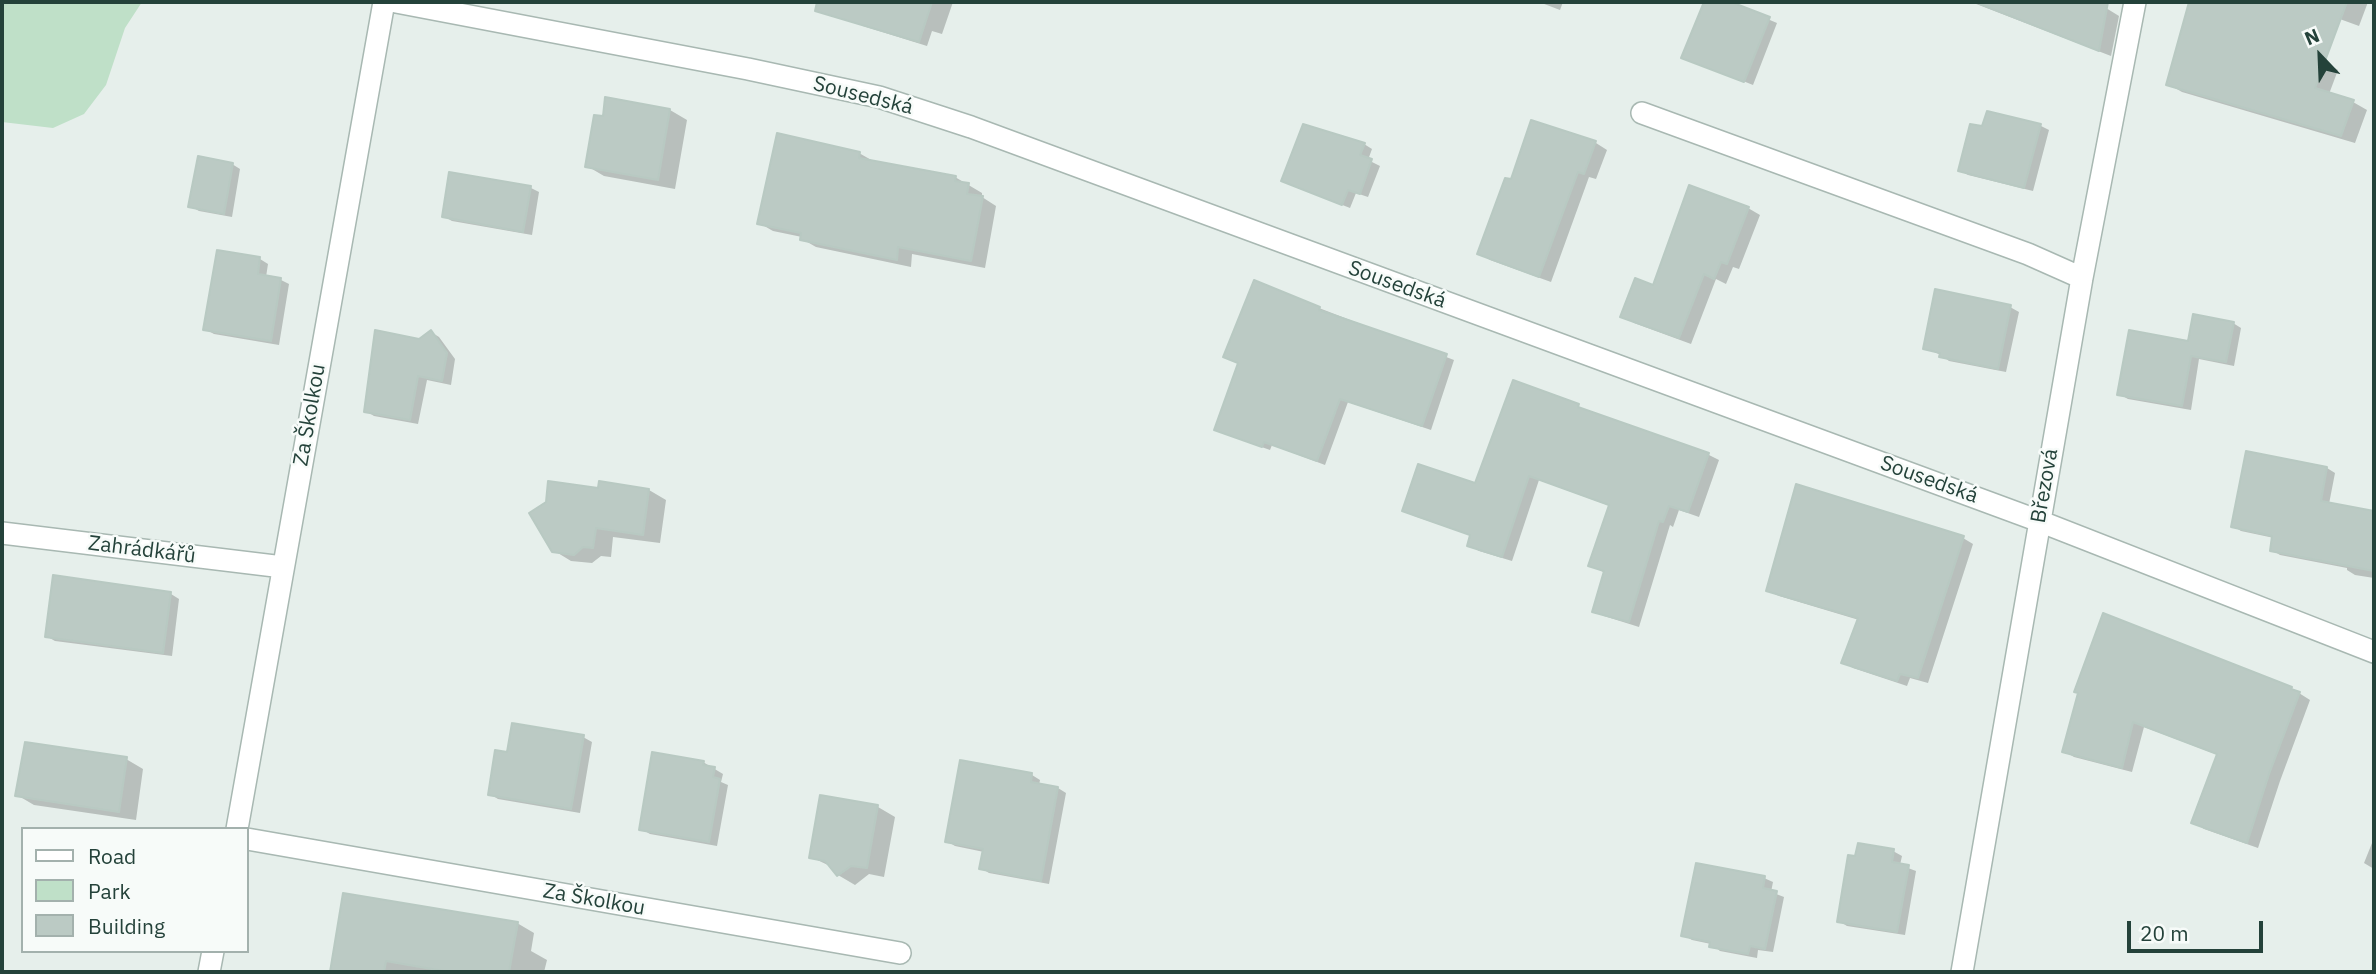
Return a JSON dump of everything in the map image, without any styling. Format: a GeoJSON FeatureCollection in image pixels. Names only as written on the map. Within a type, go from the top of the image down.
{"type":"FeatureCollection","features":[{"type":"Feature","properties":{"kind":"street","name":"Za Školkou"},"geometry":{"type":"LineString","coordinates":[[237,827],[384,2]]}},
{"type":"Feature","properties":{"kind":"street","name":"Sousedská"},"geometry":{"type":"LineString","coordinates":[[396,2],[748,69],[879,97],[971,127],[2039,521],[2374,652]]}},
{"type":"Feature","properties":{"kind":"street","name":"Březová"},"geometry":{"type":"LineString","coordinates":[[1962,972],[2082,278],[2135,2]]}},
{"type":"Feature","properties":{"kind":"street"},"geometry":{"type":"LineString","coordinates":[[1642,113],[2028,254],[2082,278]]}},
{"type":"Feature","properties":{"kind":"street","name":"Zahrádkářů"},"geometry":{"type":"LineString","coordinates":[[2,533],[283,567]]}},
{"type":"Feature","properties":{"kind":"street","name":"Za Školkou"},"geometry":{"type":"LineString","coordinates":[[248,839],[900,953]]}},
{"type":"Feature","properties":{"kind":"street"},"geometry":{"type":"LineString","coordinates":[[209,972],[213,953]]}},
{"type":"Feature","properties":{"kind":"green space"},"geometry":{"type":"Polygon","coordinates":[[[2,2],[142,2],[125,28],[106,85],[84,114],[53,128],[2,122],[2,2]]]}},
{"type":"Feature","properties":{"kind":"building"},"geometry":{"type":"Polygon","coordinates":[[[817,2],[932,2],[919,42],[815,11],[817,2]]]}},
{"type":"Feature","properties":{"kind":"building"},"geometry":{"type":"Polygon","coordinates":[[[1704,2],[1731,2],[1770,17],[1744,82],[1681,58],[1704,2]]]}},
{"type":"Feature","properties":{"kind":"building"},"geometry":{"type":"Polygon","coordinates":[[[2108,2],[2099,51],[1980,4],[2108,2]]]}},
{"type":"Feature","properties":{"kind":"building"},"geometry":{"type":"Polygon","coordinates":[[[2189,2],[2347,2],[2315,88],[2354,100],[2341,136],[2166,85],[2189,2]]]}},
{"type":"Feature","properties":{"kind":"building"},"geometry":{"type":"Polygon","coordinates":[[[605,97],[670,109],[658,180],[585,167],[594,115],[603,116],[605,97]]]}},
{"type":"Feature","properties":{"kind":"building"},"geometry":{"type":"Polygon","coordinates":[[[1987,111],[2041,124],[2024,188],[1958,171],[1970,124],[1982,126],[1987,111]]]}},
{"type":"Feature","properties":{"kind":"building"},"geometry":{"type":"Polygon","coordinates":[[[1531,120],[1596,141],[1584,174],[1578,172],[1539,277],[1477,254],[1505,178],[1511,179],[1531,120]]]}},
{"type":"Feature","properties":{"kind":"building"},"geometry":{"type":"Polygon","coordinates":[[[1303,124],[1365,143],[1360,155],[1372,159],[1360,194],[1348,190],[1342,205],[1281,181],[1303,124]]]}},
{"type":"Feature","properties":{"kind":"building"},"geometry":{"type":"Polygon","coordinates":[[[777,133],[860,152],[859,158],[956,176],[955,181],[969,183],[967,194],[983,196],[971,261],[898,247],[897,260],[800,240],[801,233],[757,224],[777,133]]]}},
{"type":"Feature","properties":{"kind":"building"},"geometry":{"type":"Polygon","coordinates":[[[198,156],[233,163],[224,214],[188,207],[198,156]]]}},
{"type":"Feature","properties":{"kind":"building"},"geometry":{"type":"Polygon","coordinates":[[[449,172],[531,186],[523,232],[442,217],[449,172]]]}},
{"type":"Feature","properties":{"kind":"building"},"geometry":{"type":"Polygon","coordinates":[[[1689,185],[1749,207],[1727,264],[1721,262],[1714,279],[1704,274],[1679,338],[1620,317],[1635,278],[1653,285],[1689,185]]]}},
{"type":"Feature","properties":{"kind":"building"},"geometry":{"type":"Polygon","coordinates":[[[217,250],[260,257],[258,274],[281,278],[271,341],[203,330],[217,250]]]}},
{"type":"Feature","properties":{"kind":"building"},"geometry":{"type":"Polygon","coordinates":[[[1254,280],[1320,307],[1319,310],[1447,354],[1422,426],[1340,399],[1317,461],[1264,442],[1262,447],[1214,430],[1238,363],[1223,357],[1254,280]]]}},
{"type":"Feature","properties":{"kind":"building"},"geometry":{"type":"Polygon","coordinates":[[[1935,289],[2011,305],[1998,369],[1939,357],[1940,353],[1923,349],[1935,289]]]}},
{"type":"Feature","properties":{"kind":"building"},"geometry":{"type":"Polygon","coordinates":[[[2193,314],[2234,322],[2226,362],[2191,356],[2182,406],[2117,395],[2129,330],[2188,341],[2193,314]]]}},
{"type":"Feature","properties":{"kind":"building"},"geometry":{"type":"Polygon","coordinates":[[[375,330],[419,339],[431,330],[447,353],[442,381],[418,376],[410,420],[364,412],[375,330]]]}},
{"type":"Feature","properties":{"kind":"building"},"geometry":{"type":"Polygon","coordinates":[[[1513,380],[1579,404],[1578,407],[1709,453],[1688,512],[1669,506],[1663,522],[1659,521],[1629,622],[1592,612],[1604,571],[1588,566],[1609,505],[1529,476],[1502,557],[1467,546],[1470,535],[1402,511],[1418,464],[1475,483],[1513,380]]]}},
{"type":"Feature","properties":{"kind":"building"},"geometry":{"type":"Polygon","coordinates":[[[2246,451],[2327,467],[2321,501],[2374,511],[2374,571],[2270,551],[2272,536],[2231,527],[2246,451]]]}},
{"type":"Feature","properties":{"kind":"building"},"geometry":{"type":"Polygon","coordinates":[[[548,481],[598,488],[599,481],[649,489],[643,535],[596,528],[593,548],[583,547],[574,555],[552,552],[529,513],[546,502],[548,481]]]}},
{"type":"Feature","properties":{"kind":"building"},"geometry":{"type":"Polygon","coordinates":[[[1796,484],[1964,536],[1918,678],[1900,674],[1897,681],[1841,663],[1858,618],[1766,591],[1796,484]]]}},
{"type":"Feature","properties":{"kind":"building"},"geometry":{"type":"Polygon","coordinates":[[[53,575],[171,592],[163,653],[45,637],[53,575]]]}},
{"type":"Feature","properties":{"kind":"building"},"geometry":{"type":"Polygon","coordinates":[[[2103,613],[2300,692],[2247,843],[2191,823],[2217,754],[2133,722],[2122,768],[2062,752],[2078,693],[2074,692],[2103,613]]]}},
{"type":"Feature","properties":{"kind":"building"},"geometry":{"type":"Polygon","coordinates":[[[512,723],[584,735],[571,809],[488,795],[495,750],[507,752],[512,723]]]}},
{"type":"Feature","properties":{"kind":"building"},"geometry":{"type":"Polygon","coordinates":[[[25,742],[127,757],[119,812],[15,796],[25,742]]]}},
{"type":"Feature","properties":{"kind":"building"},"geometry":{"type":"Polygon","coordinates":[[[652,752],[704,761],[703,765],[715,767],[713,777],[720,779],[709,842],[639,830],[652,752]]]}},
{"type":"Feature","properties":{"kind":"building"},"geometry":{"type":"Polygon","coordinates":[[[960,760],[1032,773],[1031,782],[1058,787],[1041,881],[979,869],[983,849],[945,842],[960,760]]]}},
{"type":"Feature","properties":{"kind":"building"},"geometry":{"type":"Polygon","coordinates":[[[820,795],[878,805],[867,868],[851,866],[837,876],[825,861],[809,858],[820,795]]]}},
{"type":"Feature","properties":{"kind":"building"},"geometry":{"type":"Polygon","coordinates":[[[1858,843],[1894,849],[1892,862],[1909,865],[1897,932],[1837,922],[1848,855],[1855,856],[1858,843]]]}},
{"type":"Feature","properties":{"kind":"building"},"geometry":{"type":"Polygon","coordinates":[[[1696,863],[1765,876],[1763,888],[1777,891],[1765,949],[1750,946],[1748,954],[1709,947],[1710,942],[1681,936],[1696,863]]]}},
{"type":"Feature","properties":{"kind":"building"},"geometry":{"type":"Polygon","coordinates":[[[343,893],[518,922],[509,972],[449,972],[386,961],[384,972],[330,972],[343,893]]]}}]}
